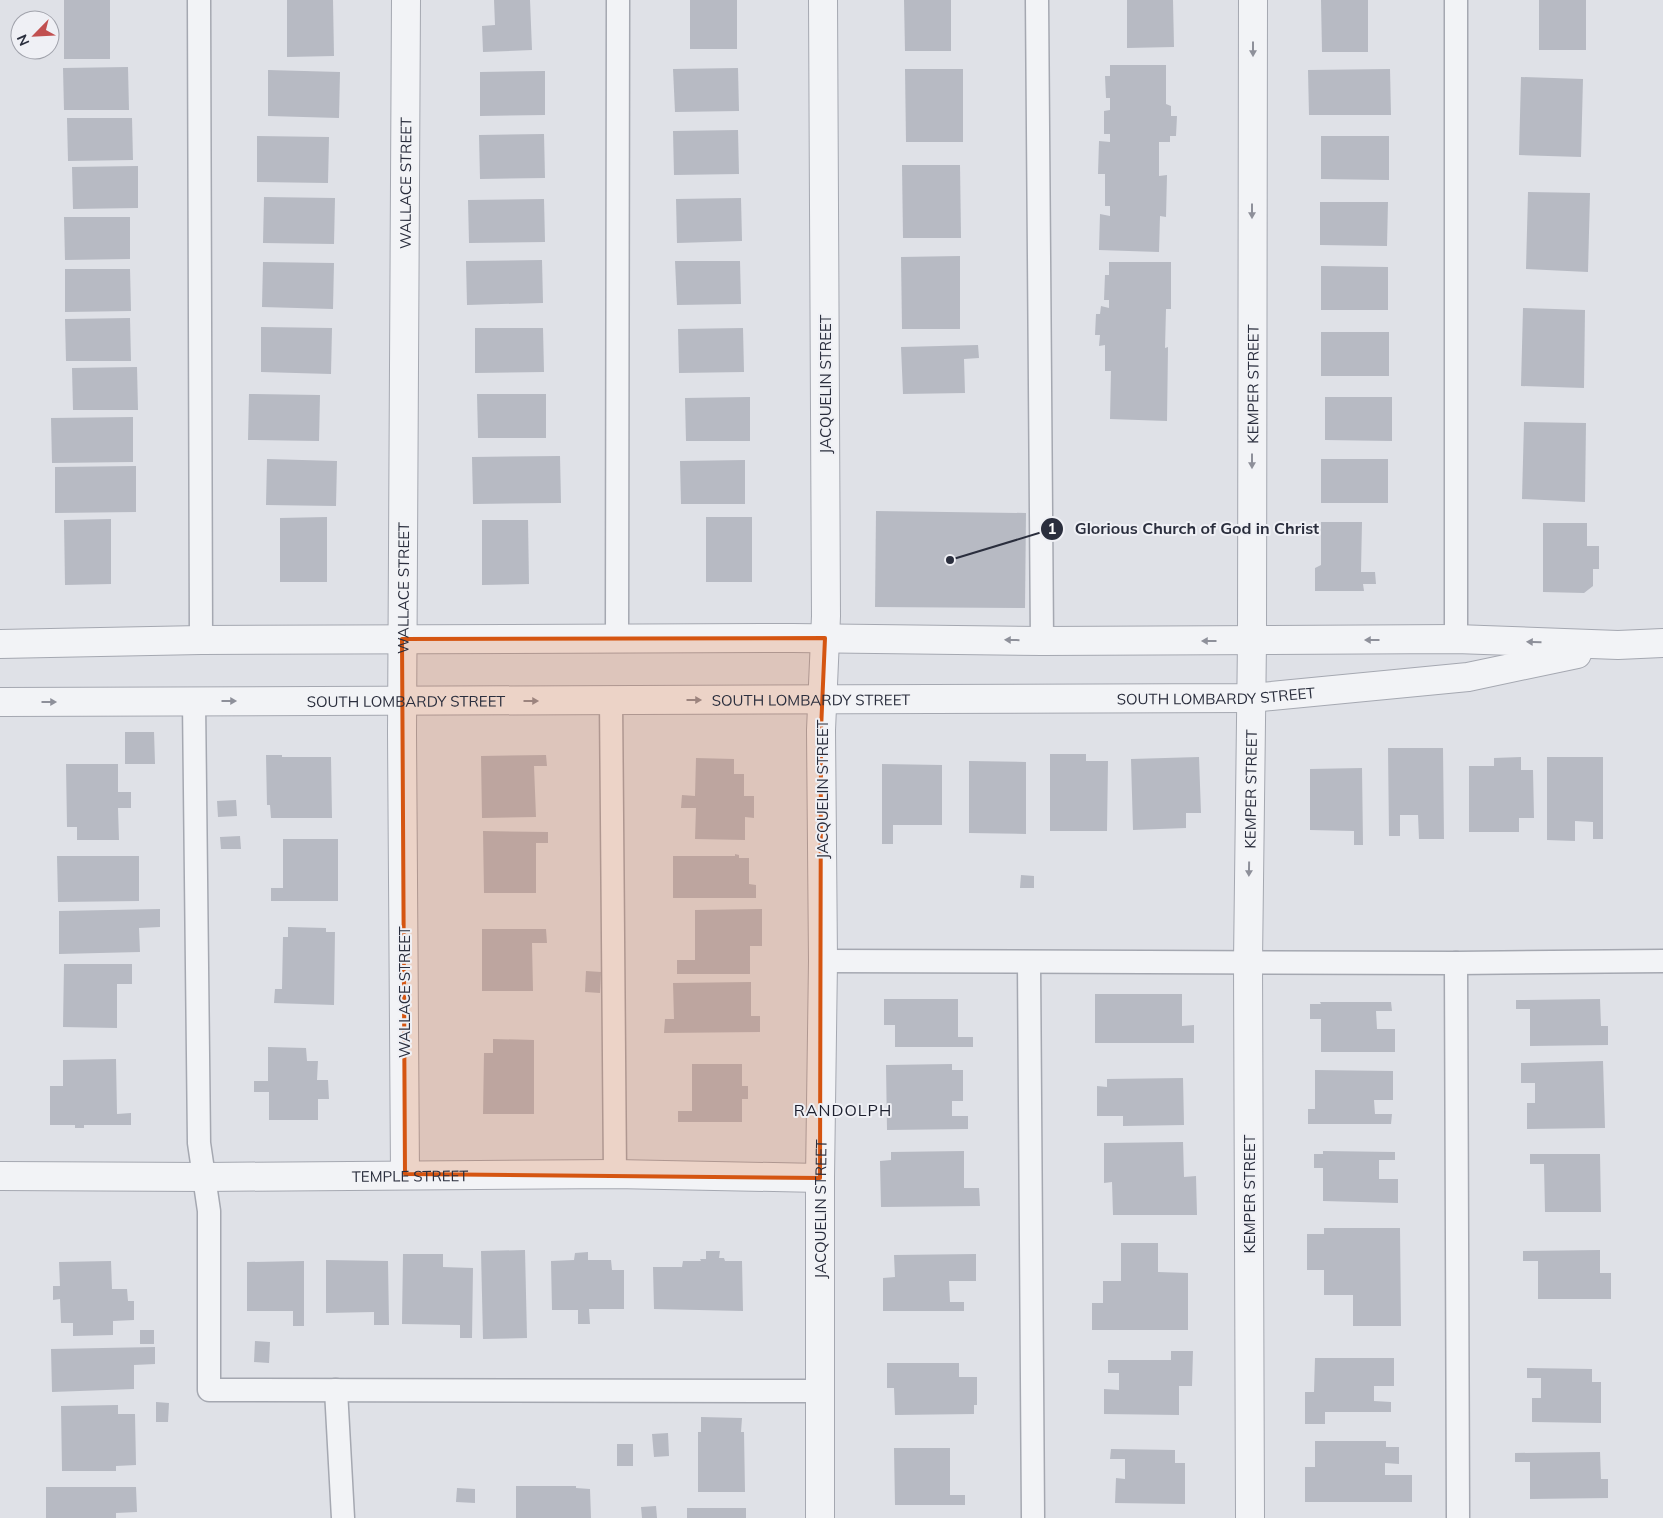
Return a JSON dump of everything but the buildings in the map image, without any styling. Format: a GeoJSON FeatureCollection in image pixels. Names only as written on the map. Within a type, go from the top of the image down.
{"type":"FeatureCollection","features":[{"type":"Feature","properties":{"kind":"street","name":"WALLACE STREET"},"geometry":{"type":"LineString","coordinates":[[405,1174],[402,639],[406,0]]}},
{"type":"Feature","properties":{"kind":"street","name":"JACQUELIN STREET"},"geometry":{"type":"LineString","coordinates":[[820,1518],[822,1392],[820,1178],[823,962],[821,730],[825,638],[824,0]]}},
{"type":"Feature","properties":{"kind":"street","name":"KEMPER STREET"},"geometry":{"type":"LineString","coordinates":[[1250,1518],[1248,962],[1252,641],[1253,0]]}},
{"type":"Feature","properties":{"kind":"street","name":"SOUTH LOMBARDY STREET"},"geometry":{"type":"LineString","coordinates":[[0,644],[201,640],[825,638],[1042,641],[1456,639],[1618,645],[1663,643]]}},
{"type":"Feature","properties":{"kind":"street","name":"SOUTH LOMBARDY STREET"},"geometry":{"type":"LineString","coordinates":[[0,702],[1251,698],[1468,678],[1618,645]]}},
{"type":"Feature","properties":{"kind":"street","name":"TEMPLE STREET"},"geometry":{"type":"LineString","coordinates":[[0,1176],[204,1177],[405,1174],[616,1174],[820,1178]]}},
{"type":"Feature","properties":{"kind":"lane"},"geometry":{"type":"LineString","coordinates":[[199,0],[201,640]]}},
{"type":"Feature","properties":{"kind":"lane"},"geometry":{"type":"LineString","coordinates":[[617,639],[618,0]]}},
{"type":"Feature","properties":{"kind":"lane"},"geometry":{"type":"LineString","coordinates":[[1037,0],[1042,641]]}},
{"type":"Feature","properties":{"kind":"lane"},"geometry":{"type":"LineString","coordinates":[[1456,0],[1456,639]]}},
{"type":"Feature","properties":{"kind":"lane"},"geometry":{"type":"LineString","coordinates":[[611,700],[616,1174]]}},
{"type":"Feature","properties":{"kind":"lane"},"geometry":{"type":"LineString","coordinates":[[194,701],[199,1143],[209,1211],[210,1390],[822,1392]]}},
{"type":"Feature","properties":{"kind":"lane"},"geometry":{"type":"LineString","coordinates":[[823,962],[1456,963],[1663,961]]}},
{"type":"Feature","properties":{"kind":"lane"},"geometry":{"type":"LineString","coordinates":[[1029,963],[1033,1518]]}},
{"type":"Feature","properties":{"kind":"lane"},"geometry":{"type":"LineString","coordinates":[[1456,963],[1458,1518]]}},
{"type":"Feature","properties":{"kind":"lane"},"geometry":{"type":"LineString","coordinates":[[336,1390],[342,1518]]}},
{"type":"Feature","properties":{"kind":"highlighted area"},"geometry":{"type":"Polygon","coordinates":[[[825,638],[821,730],[820,1178],[405,1174],[402,639],[825,638]]]}},
{"type":"Feature","properties":{"kind":"place","name":"Glorious Church of God in Christ"},"geometry":{"type":"Point","coordinates":[950,560]}},
{"type":"Feature","properties":{"kind":"district","name":"RANDOLPH"},"geometry":{"type":"Point","coordinates":[843,1110]}}]}
